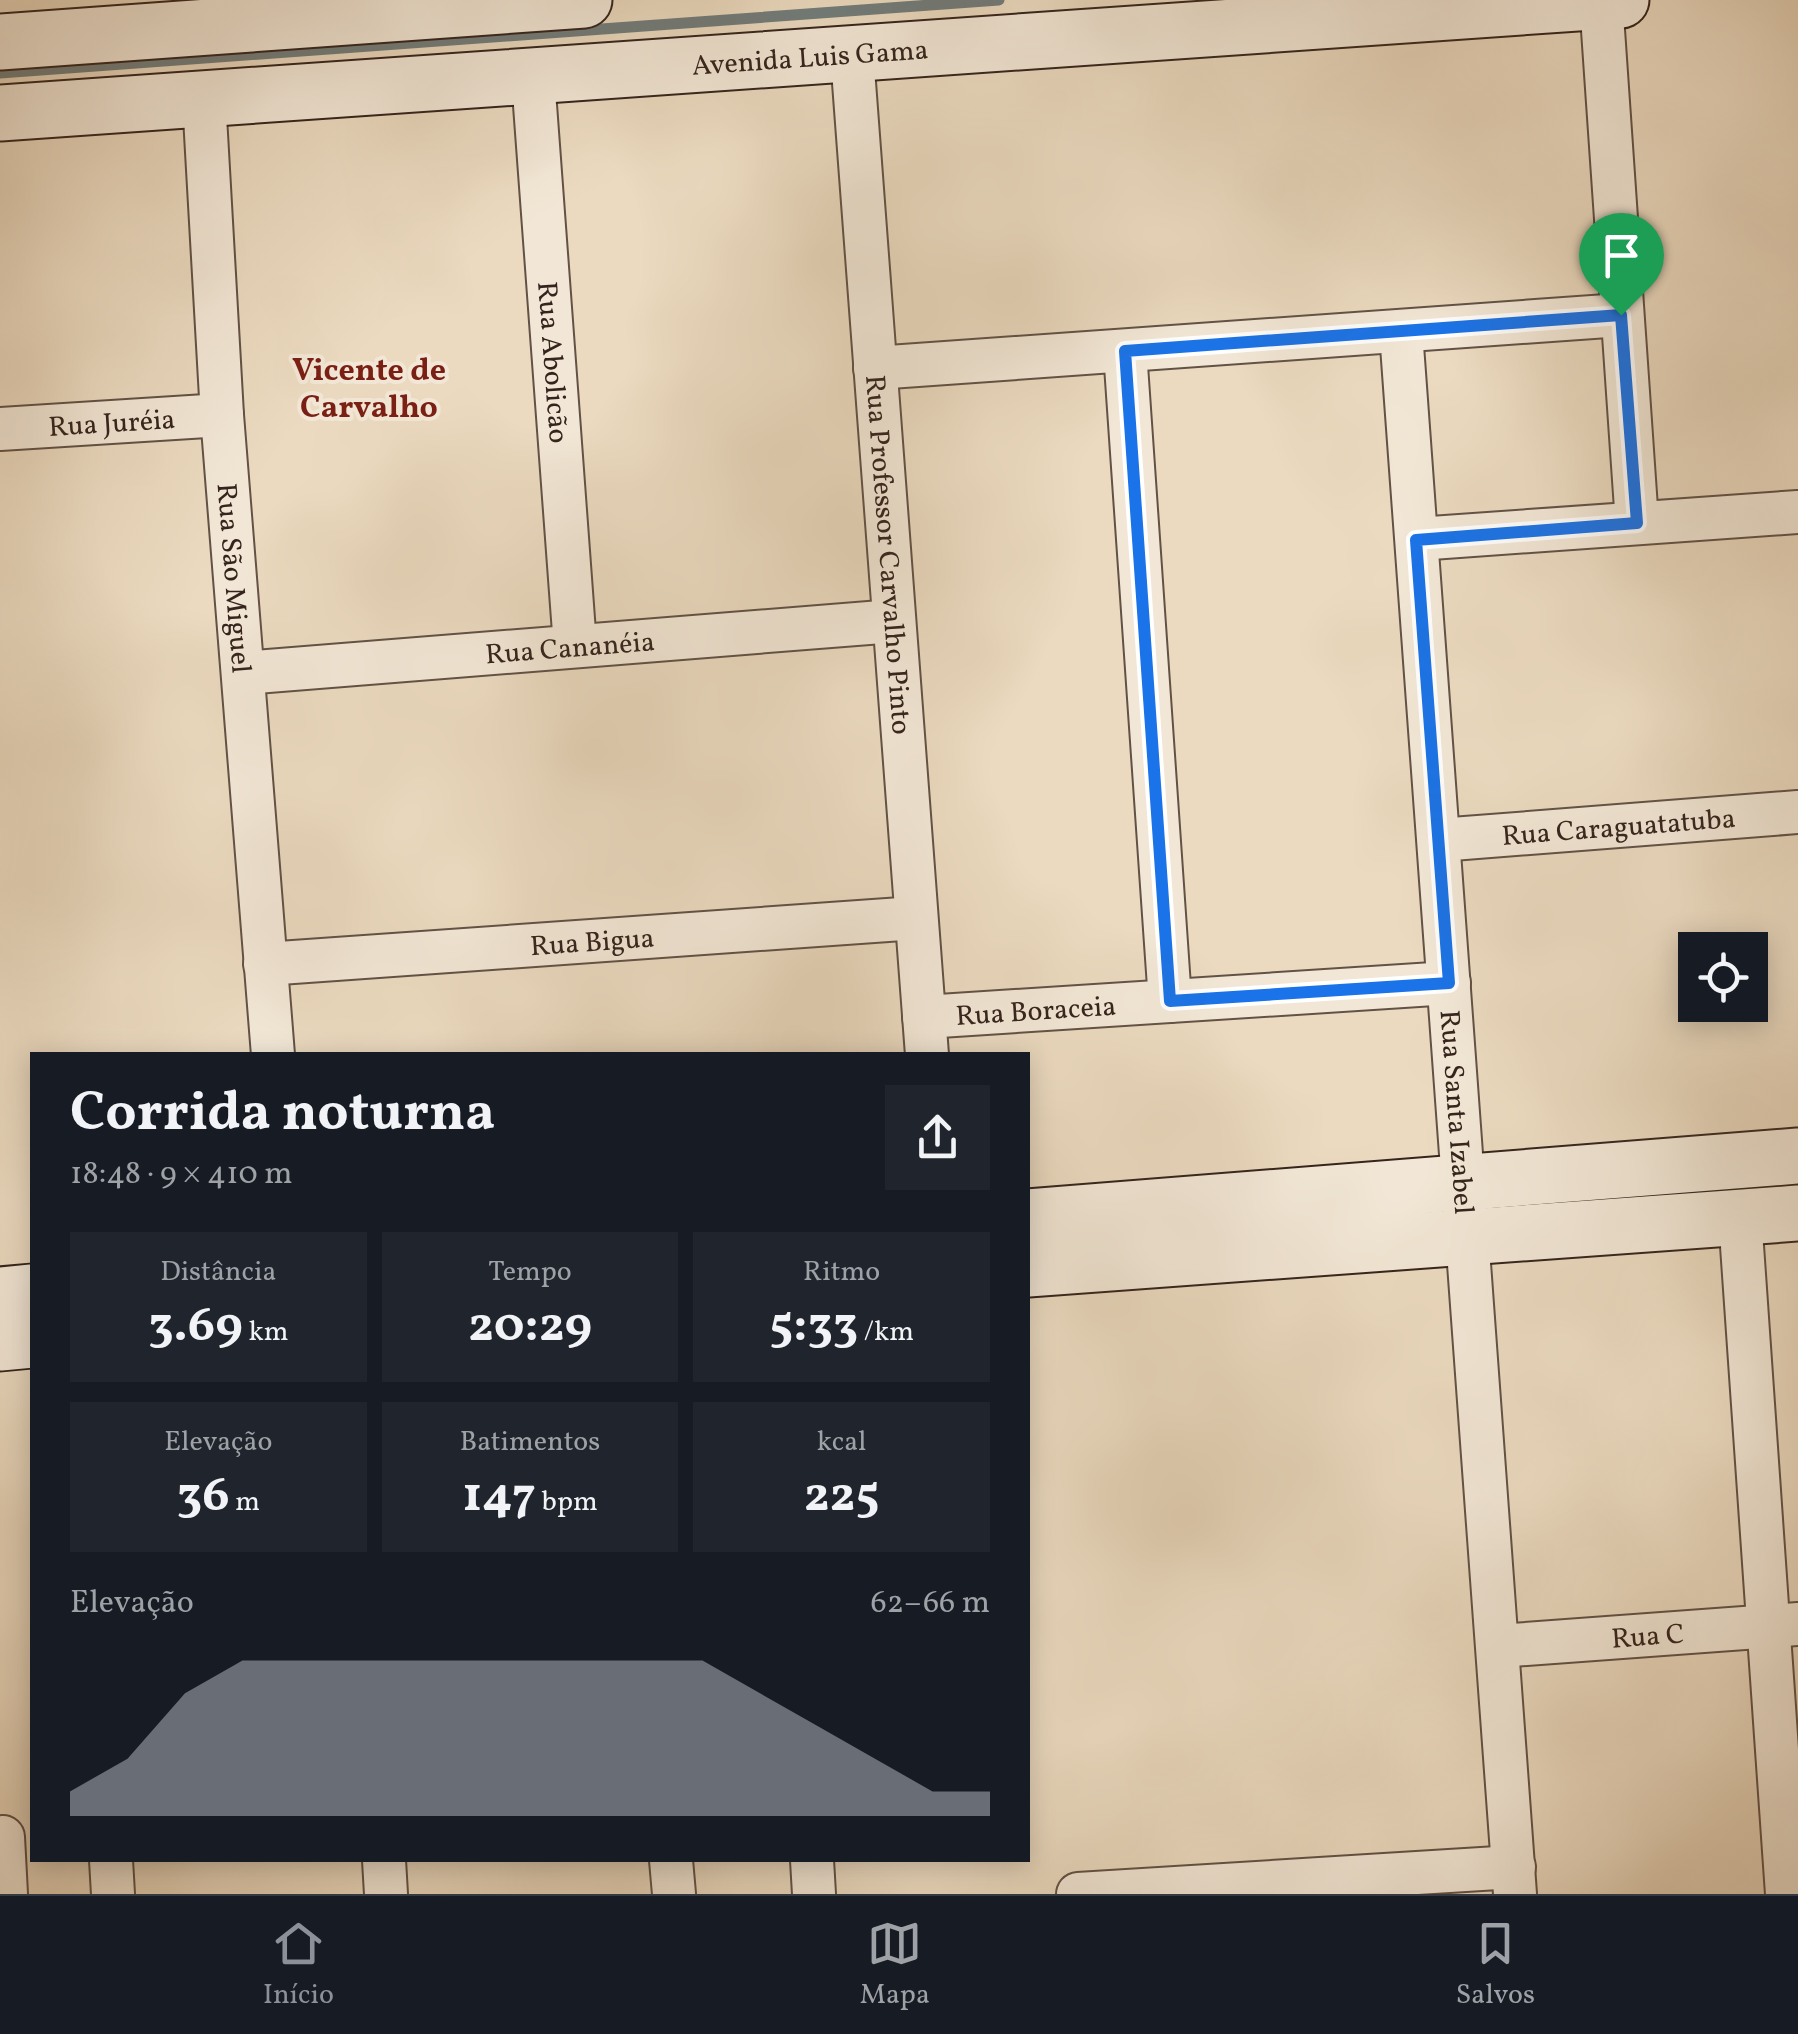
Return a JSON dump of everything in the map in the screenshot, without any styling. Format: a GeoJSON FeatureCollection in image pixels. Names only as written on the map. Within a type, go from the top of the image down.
{"type":"FeatureCollection","features":[{"type":"Feature","properties":{"kind":"street"},"geometry":{"type":"LineString","coordinates":[[0,42],[118,17],[584,0]]}},
{"type":"Feature","properties":{"kind":"street"},"geometry":{"type":"LineString","coordinates":[[1611,1],[1621,315],[1637,523]]}},
{"type":"Feature","properties":{"kind":"street","name":"Avenida Luis Gama"},"geometry":{"type":"LineString","coordinates":[[0,113],[1611,1]]}},
{"type":"Feature","properties":{"kind":"street","name":"Rua Professor Carvalho Pinto"},"geometry":{"type":"LineString","coordinates":[[852,56],[925,1036]]}},
{"type":"Feature","properties":{"kind":"street","name":"Rua Abolicão"},"geometry":{"type":"LineString","coordinates":[[533,78],[575,646]]}},
{"type":"Feature","properties":{"kind":"street","name":"Rua São Miguel"},"geometry":{"type":"LineString","coordinates":[[204,100],[222,414],[273,1052]]}},
{"type":"Feature","properties":{"kind":"street"},"geometry":{"type":"LineString","coordinates":[[875,368],[1621,315]]}},
{"type":"Feature","properties":{"kind":"street","name":"Rua Santa Izabel"},"geometry":{"type":"LineString","coordinates":[[1401,332],[1515,1881]]}},
{"type":"Feature","properties":{"kind":"street"},"geometry":{"type":"LineString","coordinates":[[1125,351],[1170,1001]]}},
{"type":"Feature","properties":{"kind":"street","name":"Rua Juréia"},"geometry":{"type":"LineString","coordinates":[[0,429],[222,414]]}},
{"type":"Feature","properties":{"kind":"street"},"geometry":{"type":"LineString","coordinates":[[1416,540],[1798,512]]}},
{"type":"Feature","properties":{"kind":"street","name":"Rua Cananéia"},"geometry":{"type":"LineString","coordinates":[[243,673],[894,620]]}},
{"type":"Feature","properties":{"kind":"street","name":"Rua Caraguatatuba"},"geometry":{"type":"LineString","coordinates":[[1439,840],[1798,812]]}},
{"type":"Feature","properties":{"kind":"street","name":"Rua Bigua"},"geometry":{"type":"LineString","coordinates":[[266,964],[916,918]]}},
{"type":"Feature","properties":{"kind":"street","name":"Rua Boraceia"},"geometry":{"type":"LineString","coordinates":[[925,1036],[1170,1001],[1449,983]]}},
{"type":"Feature","properties":{"kind":"street"},"geometry":{"type":"LineString","coordinates":[[1030,1269],[1466,1210],[1798,1156]]}},
{"type":"Feature","properties":{"kind":"street"},"geometry":{"type":"LineString","coordinates":[[1030,1217],[1466,1210],[1740,1217],[1798,1213]]}},
{"type":"Feature","properties":{"kind":"street"},"geometry":{"type":"LineString","coordinates":[[1740,1217],[1783,1625],[1789,1784],[1786,1894]]}},
{"type":"Feature","properties":{"kind":"street"},"geometry":{"type":"LineString","coordinates":[[0,1294],[30,1292]]}},
{"type":"Feature","properties":{"kind":"street"},"geometry":{"type":"LineString","coordinates":[[0,1343],[30,1340]]}},
{"type":"Feature","properties":{"kind":"street","name":"Rua C"},"geometry":{"type":"LineString","coordinates":[[1498,1646],[1783,1625]]}},
{"type":"Feature","properties":{"kind":"street"},"geometry":{"type":"LineString","coordinates":[[6,1894],[12,1837]]}},
{"type":"Feature","properties":{"kind":"street"},"geometry":{"type":"LineString","coordinates":[[111,1862],[114,1894]]}},
{"type":"Feature","properties":{"kind":"street"},"geometry":{"type":"LineString","coordinates":[[384,1862],[386,1894]]}},
{"type":"Feature","properties":{"kind":"street"},"geometry":{"type":"LineString","coordinates":[[671,1862],[674,1894]]}},
{"type":"Feature","properties":{"kind":"street"},"geometry":{"type":"LineString","coordinates":[[812,1862],[814,1894]]}},
{"type":"Feature","properties":{"kind":"street"},"geometry":{"type":"LineString","coordinates":[[1078,1894],[1515,1881]]}},
{"type":"Feature","properties":{"kind":"waterway"},"geometry":{"type":"LineString","coordinates":[[0,73],[999,0]]}},
{"type":"Feature","properties":{"kind":"district","name":"Vicente de Carvalho"},"geometry":{"type":"Point","coordinates":[369,388]}},
{"type":"Feature","properties":{"kind":"route"},"geometry":{"type":"LineString","coordinates":[[1621,315],[1637,523],[1416,540],[1449,983],[1170,1001],[1125,351],[1621,315]]}}]}
